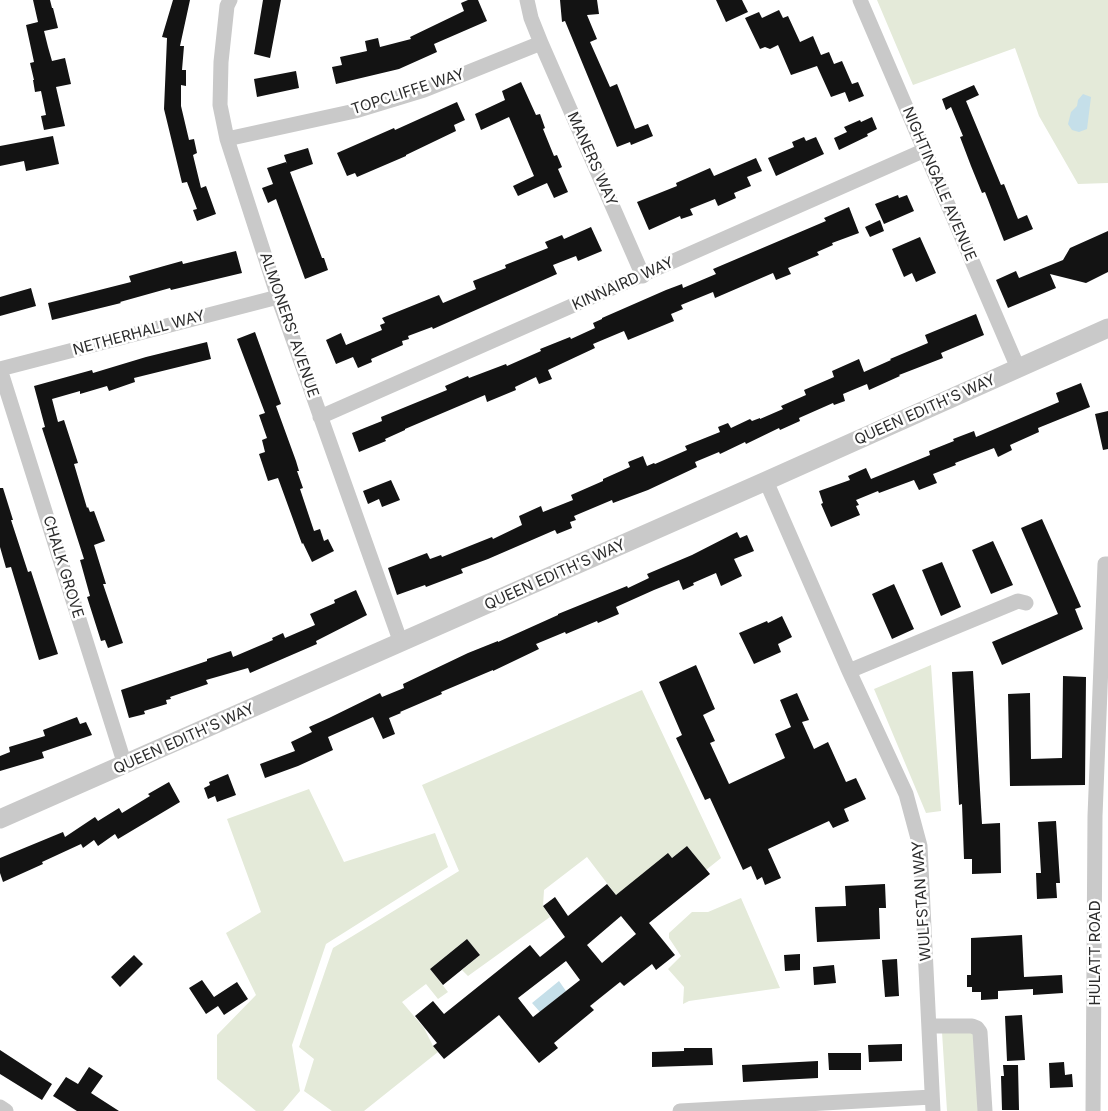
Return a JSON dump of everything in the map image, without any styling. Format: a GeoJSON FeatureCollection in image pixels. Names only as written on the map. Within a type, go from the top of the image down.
{"type":"FeatureCollection","features":[{"type":"Feature","properties":{"kind":"street","name":"ALMONERS' AVENUE"},"geometry":{"type":"LineString","coordinates":[[230,0],[220,71],[220,105],[227,139],[278,297],[401,643]]}},
{"type":"Feature","properties":{"kind":"street"},"geometry":{"type":"LineString","coordinates":[[527,0],[541,43]]}},
{"type":"Feature","properties":{"kind":"street","name":"NIGHTINGALE AVENUE"},"geometry":{"type":"LineString","coordinates":[[860,0],[1018,368]]}},
{"type":"Feature","properties":{"kind":"street","name":"TOPCLIFFE WAY"},"geometry":{"type":"LineString","coordinates":[[227,139],[355,111],[424,90],[541,43]]}},
{"type":"Feature","properties":{"kind":"street","name":"MANERS WAY"},"geometry":{"type":"LineString","coordinates":[[541,43],[643,276]]}},
{"type":"Feature","properties":{"kind":"street","name":"KINNAIRD WAY"},"geometry":{"type":"LineString","coordinates":[[320,417],[925,150]]}},
{"type":"Feature","properties":{"kind":"street","name":"NETHERHALL WAY"},"geometry":{"type":"LineString","coordinates":[[0,369],[278,297]]}},
{"type":"Feature","properties":{"kind":"street","name":"QUEEN EDITH'S WAY"},"geometry":{"type":"LineString","coordinates":[[0,819],[766,482],[1108,328]]}},
{"type":"Feature","properties":{"kind":"street","name":"CHALK GROVE"},"geometry":{"type":"LineString","coordinates":[[0,369],[125,765]]}},
{"type":"Feature","properties":{"kind":"street","name":"WULFSTAN WAY"},"geometry":{"type":"LineString","coordinates":[[766,482],[849,671],[906,794],[920,846],[933,1104]]}},
{"type":"Feature","properties":{"kind":"street","name":"HULATT ROAD"},"geometry":{"type":"LineString","coordinates":[[1093,1111],[1101,1045],[1096,797],[1105,564],[1108,564]]}},
{"type":"Feature","properties":{"kind":"street"},"geometry":{"type":"LineString","coordinates":[[849,671],[1018,601],[1026,603]]}},
{"type":"Feature","properties":{"kind":"street"},"geometry":{"type":"LineString","coordinates":[[929,1026],[972,1026],[980,1032],[985,1111]]}},
{"type":"Feature","properties":{"kind":"street"},"geometry":{"type":"LineString","coordinates":[[680,1111],[933,1104]]}},
{"type":"Feature","properties":{"kind":"street"},"geometry":{"type":"LineString","coordinates":[[0,1107],[6,1111]]}},
{"type":"Feature","properties":{"kind":"green space"},"geometry":{"type":"Polygon","coordinates":[[[877,0],[1108,0],[1108,183],[1078,184],[1039,116],[1015,48],[913,85],[877,0]]]}},
{"type":"Feature","properties":{"kind":"green space"},"geometry":{"type":"Polygon","coordinates":[[[931,665],[941,811],[926,813],[874,689],[931,665]]]}},
{"type":"Feature","properties":{"kind":"green space"},"geometry":{"type":"Polygon","coordinates":[[[642,690],[721,858],[706,870],[687,846],[672,858],[668,854],[616,895],[587,857],[544,890],[543,906],[550,917],[468,976],[462,970],[480,955],[467,939],[430,969],[448,992],[438,999],[426,984],[402,1002],[424,1028],[438,1052],[364,1111],[332,1111],[304,1091],[314,1059],[299,1047],[333,948],[459,871],[422,785],[642,690]]]}},
{"type":"Feature","properties":{"kind":"green space"},"geometry":{"type":"Polygon","coordinates":[[[309,789],[344,862],[435,833],[448,867],[326,944],[292,1045],[300,1091],[283,1111],[256,1111],[217,1079],[217,1035],[256,995],[226,933],[261,912],[227,819],[309,789]]]}},
{"type":"Feature","properties":{"kind":"green space"},"geometry":{"type":"Polygon","coordinates":[[[741,898],[780,988],[689,1001],[683,1004],[684,987],[668,969],[681,956],[669,938],[669,933],[692,912],[708,912],[741,898]]]}},
{"type":"Feature","properties":{"kind":"green space"},"geometry":{"type":"Polygon","coordinates":[[[942,1032],[974,1033],[978,1111],[947,1111],[942,1032]]]}},
{"type":"Feature","properties":{"kind":"water"},"geometry":{"type":"Polygon","coordinates":[[[1083,94],[1091,97],[1087,129],[1079,132],[1072,130],[1068,124],[1071,112],[1077,106],[1078,100],[1083,94]]]}},
{"type":"Feature","properties":{"kind":"water"},"geometry":{"type":"Polygon","coordinates":[[[559,981],[566,991],[540,1012],[532,1003],[559,981]]]}},
{"type":"Feature","properties":{"kind":"building"},"geometry":{"type":"Polygon","coordinates":[[[33,0],[50,0],[58,28],[44,31],[48,47],[52,61],[65,58],[71,84],[56,87],[65,126],[44,130],[41,116],[46,115],[41,91],[35,92],[30,63],[34,62],[26,25],[38,22],[33,0]]]}},
{"type":"Feature","properties":{"kind":"building"},"geometry":{"type":"Polygon","coordinates":[[[173,0],[190,0],[180,46],[184,46],[182,70],[186,70],[186,86],[181,85],[181,106],[189,140],[194,139],[197,153],[193,155],[201,188],[206,186],[216,214],[197,221],[193,210],[197,209],[187,182],[182,183],[164,109],[167,38],[162,37],[173,0]]]}},
{"type":"Feature","properties":{"kind":"building"},"geometry":{"type":"Polygon","coordinates":[[[263,0],[281,0],[270,58],[254,54],[263,0]]]}},
{"type":"Feature","properties":{"kind":"building"},"geometry":{"type":"Polygon","coordinates":[[[468,0],[478,0],[487,21],[434,44],[437,52],[399,69],[336,84],[332,67],[342,65],[340,57],[367,51],[365,41],[378,38],[380,47],[411,39],[410,37],[464,11],[461,3],[468,0]]]}},
{"type":"Feature","properties":{"kind":"building"},"geometry":{"type":"Polygon","coordinates":[[[560,0],[597,0],[599,14],[587,15],[597,39],[590,42],[610,87],[617,84],[635,129],[648,124],[653,136],[631,145],[630,142],[617,147],[565,21],[562,22],[560,0]]]}},
{"type":"Feature","properties":{"kind":"building"},"geometry":{"type":"Polygon","coordinates":[[[716,0],[742,0],[748,12],[726,22],[716,0]]]}},
{"type":"Feature","properties":{"kind":"building"},"geometry":{"type":"Polygon","coordinates":[[[779,10],[783,18],[788,16],[800,42],[813,36],[821,55],[829,52],[834,64],[842,61],[852,84],[858,82],[864,96],[849,102],[845,92],[831,97],[817,66],[791,75],[778,45],[770,49],[765,47],[760,49],[745,18],[759,12],[762,18],[779,10]]]}},
{"type":"Feature","properties":{"kind":"building"},"geometry":{"type":"Polygon","coordinates":[[[296,71],[299,88],[257,97],[254,79],[296,71]]]}},
{"type":"Feature","properties":{"kind":"building"},"geometry":{"type":"Polygon","coordinates":[[[521,82],[536,115],[540,114],[545,128],[543,129],[554,156],[557,155],[562,167],[558,169],[568,192],[554,198],[547,183],[518,196],[513,186],[534,176],[509,117],[481,130],[475,114],[505,100],[502,91],[521,82]]]}},
{"type":"Feature","properties":{"kind":"building"},"geometry":{"type":"Polygon","coordinates":[[[974,85],[979,95],[966,101],[1001,185],[1004,184],[1018,219],[1027,215],[1033,229],[1004,241],[985,192],[982,193],[971,166],[960,137],[963,136],[951,107],[946,110],[942,99],[974,85]]]}},
{"type":"Feature","properties":{"kind":"building"},"geometry":{"type":"Polygon","coordinates":[[[457,102],[465,120],[454,125],[456,131],[406,156],[357,177],[355,173],[347,176],[337,153],[394,128],[395,130],[457,102]]]}},
{"type":"Feature","properties":{"kind":"building"},"geometry":{"type":"Polygon","coordinates":[[[872,117],[877,129],[867,134],[868,136],[839,150],[834,138],[847,132],[844,127],[872,117]]]}},
{"type":"Feature","properties":{"kind":"building"},"geometry":{"type":"Polygon","coordinates":[[[53,136],[59,164],[26,171],[24,161],[0,166],[0,146],[53,136]]]}},
{"type":"Feature","properties":{"kind":"building"},"geometry":{"type":"Polygon","coordinates":[[[804,137],[806,141],[816,137],[824,154],[776,176],[768,158],[794,147],[792,142],[804,137]]]}},
{"type":"Feature","properties":{"kind":"building"},"geometry":{"type":"Polygon","coordinates":[[[308,148],[313,164],[290,172],[328,270],[305,279],[276,199],[268,203],[262,188],[273,184],[267,168],[286,162],[287,164],[284,155],[308,148]]]}},
{"type":"Feature","properties":{"kind":"building"},"geometry":{"type":"Polygon","coordinates":[[[756,158],[762,171],[747,177],[751,186],[734,193],[736,198],[718,206],[715,199],[690,209],[693,215],[681,219],[680,216],[649,230],[637,202],[677,186],[676,183],[710,168],[714,176],[756,158]]]}},
{"type":"Feature","properties":{"kind":"building"},"geometry":{"type":"Polygon","coordinates":[[[898,195],[899,198],[907,195],[914,211],[884,224],[875,204],[898,195]]]}},
{"type":"Feature","properties":{"kind":"building"},"geometry":{"type":"Polygon","coordinates":[[[849,207],[859,233],[832,243],[833,245],[817,252],[819,255],[788,268],[791,274],[776,280],[773,273],[715,298],[713,292],[681,305],[683,309],[671,314],[674,321],[628,340],[624,331],[593,344],[595,348],[548,370],[552,379],[539,384],[536,377],[515,387],[516,390],[487,402],[485,395],[405,429],[385,439],[386,441],[359,452],[352,433],[382,421],[381,417],[447,390],[445,386],[468,376],[469,378],[506,364],[507,366],[541,351],[540,349],[570,337],[571,339],[595,328],[593,323],[602,318],[666,290],[682,284],[683,288],[716,274],[713,269],[826,221],[824,218],[849,207]]]}},
{"type":"Feature","properties":{"kind":"building"},"geometry":{"type":"Polygon","coordinates":[[[880,220],[884,231],[870,237],[865,227],[880,220]]]}},
{"type":"Feature","properties":{"kind":"building"},"geometry":{"type":"Polygon","coordinates":[[[591,227],[602,251],[578,261],[576,256],[553,265],[557,274],[433,329],[432,327],[408,336],[409,339],[402,341],[403,345],[371,359],[372,362],[358,368],[353,357],[336,364],[326,340],[341,333],[346,345],[382,330],[380,325],[385,323],[382,318],[439,295],[443,303],[476,289],[473,281],[506,268],[505,265],[548,248],[545,242],[562,235],[564,239],[591,227]]]}},
{"type":"Feature","properties":{"kind":"building"},"geometry":{"type":"Polygon","coordinates":[[[1108,231],[1108,272],[1086,283],[1050,274],[1056,288],[1008,308],[996,280],[1016,271],[1019,278],[1063,260],[1070,248],[1108,231]]]}},
{"type":"Feature","properties":{"kind":"building"},"geometry":{"type":"Polygon","coordinates":[[[920,237],[936,273],[916,282],[912,273],[904,277],[892,249],[920,237]]]}},
{"type":"Feature","properties":{"kind":"building"},"geometry":{"type":"Polygon","coordinates":[[[236,251],[242,273],[171,290],[170,288],[121,303],[52,320],[48,303],[131,282],[129,276],[182,261],[183,264],[236,251]]]}},
{"type":"Feature","properties":{"kind":"building"},"geometry":{"type":"Polygon","coordinates":[[[31,288],[36,306],[0,316],[0,297],[31,288]]]}},
{"type":"Feature","properties":{"kind":"building"},"geometry":{"type":"Polygon","coordinates":[[[976,314],[984,335],[941,353],[943,358],[899,375],[869,390],[867,384],[843,394],[845,401],[834,405],[833,403],[799,418],[800,421],[780,430],[779,428],[746,444],[745,442],[720,454],[719,452],[695,462],[697,467],[648,490],[613,503],[612,500],[574,516],[576,520],[570,522],[572,528],[557,534],[555,530],[461,569],[463,573],[426,587],[425,585],[397,595],[388,568],[427,553],[430,559],[441,555],[442,557],[492,537],[493,539],[522,525],[519,516],[541,506],[543,512],[573,500],[571,495],[630,467],[628,462],[643,456],[647,466],[655,464],[687,450],[685,446],[720,432],[718,427],[728,423],[731,428],[750,419],[752,421],[760,419],[783,409],[781,406],[806,395],[804,390],[834,377],[832,371],[859,359],[864,372],[928,343],[925,335],[976,314]]]}},
{"type":"Feature","properties":{"kind":"building"},"geometry":{"type":"Polygon","coordinates":[[[255,332],[281,404],[276,406],[296,461],[299,471],[297,471],[303,488],[300,489],[314,531],[320,529],[324,541],[328,539],[334,551],[312,562],[302,544],[278,478],[268,481],[259,454],[265,452],[262,440],[267,438],[259,415],[265,413],[237,339],[255,332]]]}},
{"type":"Feature","properties":{"kind":"building"},"geometry":{"type":"Polygon","coordinates":[[[207,342],[211,359],[134,378],[135,382],[109,391],[107,386],[80,394],[80,391],[52,399],[58,422],[64,420],[78,463],[74,464],[87,508],[90,512],[94,511],[105,541],[94,545],[106,584],[103,584],[123,643],[108,648],[105,640],[101,641],[87,597],[90,596],[80,560],[84,559],[42,428],[45,427],[34,386],[92,370],[93,373],[146,357],[207,342]]]}},
{"type":"Feature","properties":{"kind":"building"},"geometry":{"type":"Polygon","coordinates":[[[1081,383],[1090,407],[1038,428],[1039,432],[1010,445],[1012,450],[998,457],[994,448],[955,463],[956,465],[933,474],[937,483],[919,490],[914,480],[856,500],[859,505],[856,506],[860,515],[831,527],[821,504],[823,503],[819,491],[850,480],[848,476],[866,468],[871,479],[930,455],[929,451],[954,441],[953,439],[974,431],[976,437],[1059,402],[1056,393],[1081,383]]]}},
{"type":"Feature","properties":{"kind":"building"},"geometry":{"type":"Polygon","coordinates":[[[1108,411],[1108,449],[1103,450],[1095,414],[1108,411]]]}},
{"type":"Feature","properties":{"kind":"building"},"geometry":{"type":"Polygon","coordinates":[[[391,480],[400,500],[382,507],[379,499],[368,504],[363,491],[391,480]]]}},
{"type":"Feature","properties":{"kind":"building"},"geometry":{"type":"Polygon","coordinates":[[[0,488],[3,488],[28,572],[31,571],[58,654],[39,660],[11,567],[6,568],[0,547],[0,488]]]}},
{"type":"Feature","properties":{"kind":"building"},"geometry":{"type":"Polygon","coordinates":[[[1042,519],[1081,607],[1075,609],[1083,629],[1002,665],[992,642],[1058,614],[1021,528],[1042,519]]]}},
{"type":"Feature","properties":{"kind":"building"},"geometry":{"type":"Polygon","coordinates":[[[737,532],[740,538],[747,535],[754,551],[734,559],[742,576],[721,586],[716,573],[693,583],[694,585],[683,590],[679,580],[654,590],[616,607],[619,614],[536,644],[539,649],[493,671],[441,692],[442,694],[389,718],[395,734],[383,739],[373,717],[328,737],[333,750],[265,778],[260,764],[295,751],[291,742],[312,732],[309,727],[380,693],[382,697],[404,688],[403,684],[468,653],[498,642],[558,614],[627,586],[628,588],[649,578],[647,574],[692,555],[737,532]]]}},
{"type":"Feature","properties":{"kind":"building"},"geometry":{"type":"Polygon","coordinates":[[[993,541],[1013,585],[991,594],[972,550],[993,541]]]}},
{"type":"Feature","properties":{"kind":"building"},"geometry":{"type":"Polygon","coordinates":[[[942,562],[961,607],[941,616],[922,570],[942,562]]]}},
{"type":"Feature","properties":{"kind":"building"},"geometry":{"type":"Polygon","coordinates":[[[894,584],[914,629],[892,639],[872,594],[894,584]]]}},
{"type":"Feature","properties":{"kind":"building"},"geometry":{"type":"Polygon","coordinates":[[[356,590],[367,615],[316,641],[317,644],[250,673],[248,668],[206,680],[208,684],[170,697],[171,699],[166,700],[167,704],[144,711],[145,714],[129,718],[121,690],[231,651],[233,657],[273,640],[272,638],[283,633],[285,638],[315,625],[310,614],[335,603],[334,600],[356,590]]]}},
{"type":"Feature","properties":{"kind":"building"},"geometry":{"type":"Polygon","coordinates":[[[782,616],[792,637],[778,644],[781,652],[754,664],[739,633],[782,616]]]}},
{"type":"Feature","properties":{"kind":"building"},"geometry":{"type":"Polygon","coordinates":[[[696,665],[715,709],[703,715],[715,741],[710,743],[729,784],[785,758],[775,734],[791,727],[780,700],[797,693],[809,720],[802,722],[814,749],[828,742],[846,782],[856,778],[866,799],[844,809],[849,821],[833,828],[829,821],[768,849],[781,878],[765,885],[762,877],[757,880],[751,866],[743,870],[710,798],[705,800],[676,738],[682,735],[659,682],[696,665]]]}},
{"type":"Feature","properties":{"kind":"building"},"geometry":{"type":"Polygon","coordinates":[[[973,671],[982,824],[1000,823],[1001,873],[972,874],[972,859],[964,859],[962,804],[959,805],[952,672],[973,671]]]}},
{"type":"Feature","properties":{"kind":"building"},"geometry":{"type":"Polygon","coordinates":[[[1063,676],[1086,677],[1085,785],[1010,786],[1008,694],[1030,693],[1031,759],[1062,758],[1063,676]]]}},
{"type":"Feature","properties":{"kind":"building"},"geometry":{"type":"Polygon","coordinates":[[[77,717],[80,724],[86,722],[92,735],[42,752],[44,758],[0,771],[0,756],[10,752],[9,747],[45,736],[43,730],[77,717]]]}},
{"type":"Feature","properties":{"kind":"building"},"geometry":{"type":"Polygon","coordinates":[[[228,774],[236,795],[217,802],[215,796],[208,799],[204,788],[210,785],[209,782],[228,774]]]}},
{"type":"Feature","properties":{"kind":"building"},"geometry":{"type":"Polygon","coordinates":[[[169,782],[180,802],[118,839],[115,834],[98,846],[94,840],[83,848],[81,844],[3,882],[0,873],[0,858],[63,832],[65,837],[95,817],[98,821],[119,808],[122,813],[150,796],[148,794],[169,782]]]}},
{"type":"Feature","properties":{"kind":"building"},"geometry":{"type":"Polygon","coordinates":[[[1056,821],[1060,883],[1056,883],[1057,898],[1037,899],[1036,873],[1041,873],[1038,822],[1056,821]]]}},
{"type":"Feature","properties":{"kind":"building"},"geometry":{"type":"Polygon","coordinates":[[[687,846],[710,874],[649,923],[675,955],[656,970],[652,964],[624,986],[620,982],[590,1006],[594,1010],[554,1043],[558,1048],[539,1063],[499,1015],[444,1059],[433,1046],[437,1043],[415,1016],[433,1001],[444,1014],[530,945],[540,957],[565,937],[543,906],[555,897],[568,916],[607,884],[616,895],[668,853],[672,858],[687,846]],[[621,916],[587,945],[602,963],[636,934],[621,916]],[[566,961],[518,998],[533,1017],[580,980],[566,961]]]}},
{"type":"Feature","properties":{"kind":"building"},"geometry":{"type":"Polygon","coordinates":[[[885,884],[886,908],[879,908],[880,939],[817,942],[815,907],[846,906],[845,886],[885,884]]]}},
{"type":"Feature","properties":{"kind":"building"},"geometry":{"type":"Polygon","coordinates":[[[1022,935],[1024,977],[1062,975],[1063,993],[1033,995],[1033,989],[998,991],[998,999],[981,1000],[981,992],[972,992],[972,987],[967,987],[967,975],[971,975],[971,938],[1022,935]]]}},
{"type":"Feature","properties":{"kind":"building"},"geometry":{"type":"Polygon","coordinates":[[[467,939],[480,955],[443,985],[430,969],[467,939]]]}},
{"type":"Feature","properties":{"kind":"building"},"geometry":{"type":"Polygon","coordinates":[[[800,954],[800,970],[785,971],[784,955],[800,954]]]}},
{"type":"Feature","properties":{"kind":"building"},"geometry":{"type":"Polygon","coordinates":[[[134,955],[143,964],[120,987],[111,977],[134,955]]]}},
{"type":"Feature","properties":{"kind":"building"},"geometry":{"type":"Polygon","coordinates":[[[897,959],[899,996],[885,997],[882,960],[897,959]]]}},
{"type":"Feature","properties":{"kind":"building"},"geometry":{"type":"Polygon","coordinates":[[[834,965],[836,983],[814,985],[813,967],[834,965]]]}},
{"type":"Feature","properties":{"kind":"building"},"geometry":{"type":"Polygon","coordinates":[[[202,980],[214,997],[237,982],[248,999],[224,1015],[218,1006],[206,1014],[189,988],[202,980]]]}},
{"type":"Feature","properties":{"kind":"building"},"geometry":{"type":"Polygon","coordinates":[[[1022,1015],[1025,1060],[1007,1061],[1005,1016],[1022,1015]]]}},
{"type":"Feature","properties":{"kind":"building"},"geometry":{"type":"Polygon","coordinates":[[[902,1044],[902,1061],[869,1062],[868,1045],[902,1044]]]}},
{"type":"Feature","properties":{"kind":"building"},"geometry":{"type":"Polygon","coordinates":[[[684,1048],[712,1048],[713,1065],[652,1067],[652,1052],[684,1051],[684,1048]]]}},
{"type":"Feature","properties":{"kind":"building"},"geometry":{"type":"Polygon","coordinates":[[[0,1050],[52,1084],[42,1100],[0,1074],[0,1050]]]}},
{"type":"Feature","properties":{"kind":"building"},"geometry":{"type":"Polygon","coordinates":[[[828,1053],[861,1053],[861,1070],[829,1070],[828,1053]]]}},
{"type":"Feature","properties":{"kind":"building"},"geometry":{"type":"Polygon","coordinates":[[[818,1061],[818,1078],[743,1082],[742,1065],[818,1061]]]}},
{"type":"Feature","properties":{"kind":"building"},"geometry":{"type":"Polygon","coordinates":[[[1064,1062],[1065,1075],[1072,1074],[1073,1087],[1050,1088],[1049,1063],[1064,1062]]]}},
{"type":"Feature","properties":{"kind":"building"},"geometry":{"type":"Polygon","coordinates":[[[1003,1065],[1018,1065],[1019,1110],[1002,1110],[1001,1076],[1004,1076],[1003,1065]]]}},
{"type":"Feature","properties":{"kind":"building"},"geometry":{"type":"Polygon","coordinates":[[[89,1067],[103,1076],[91,1093],[119,1111],[77,1111],[53,1096],[66,1077],[78,1084],[89,1067]]]}}]}
